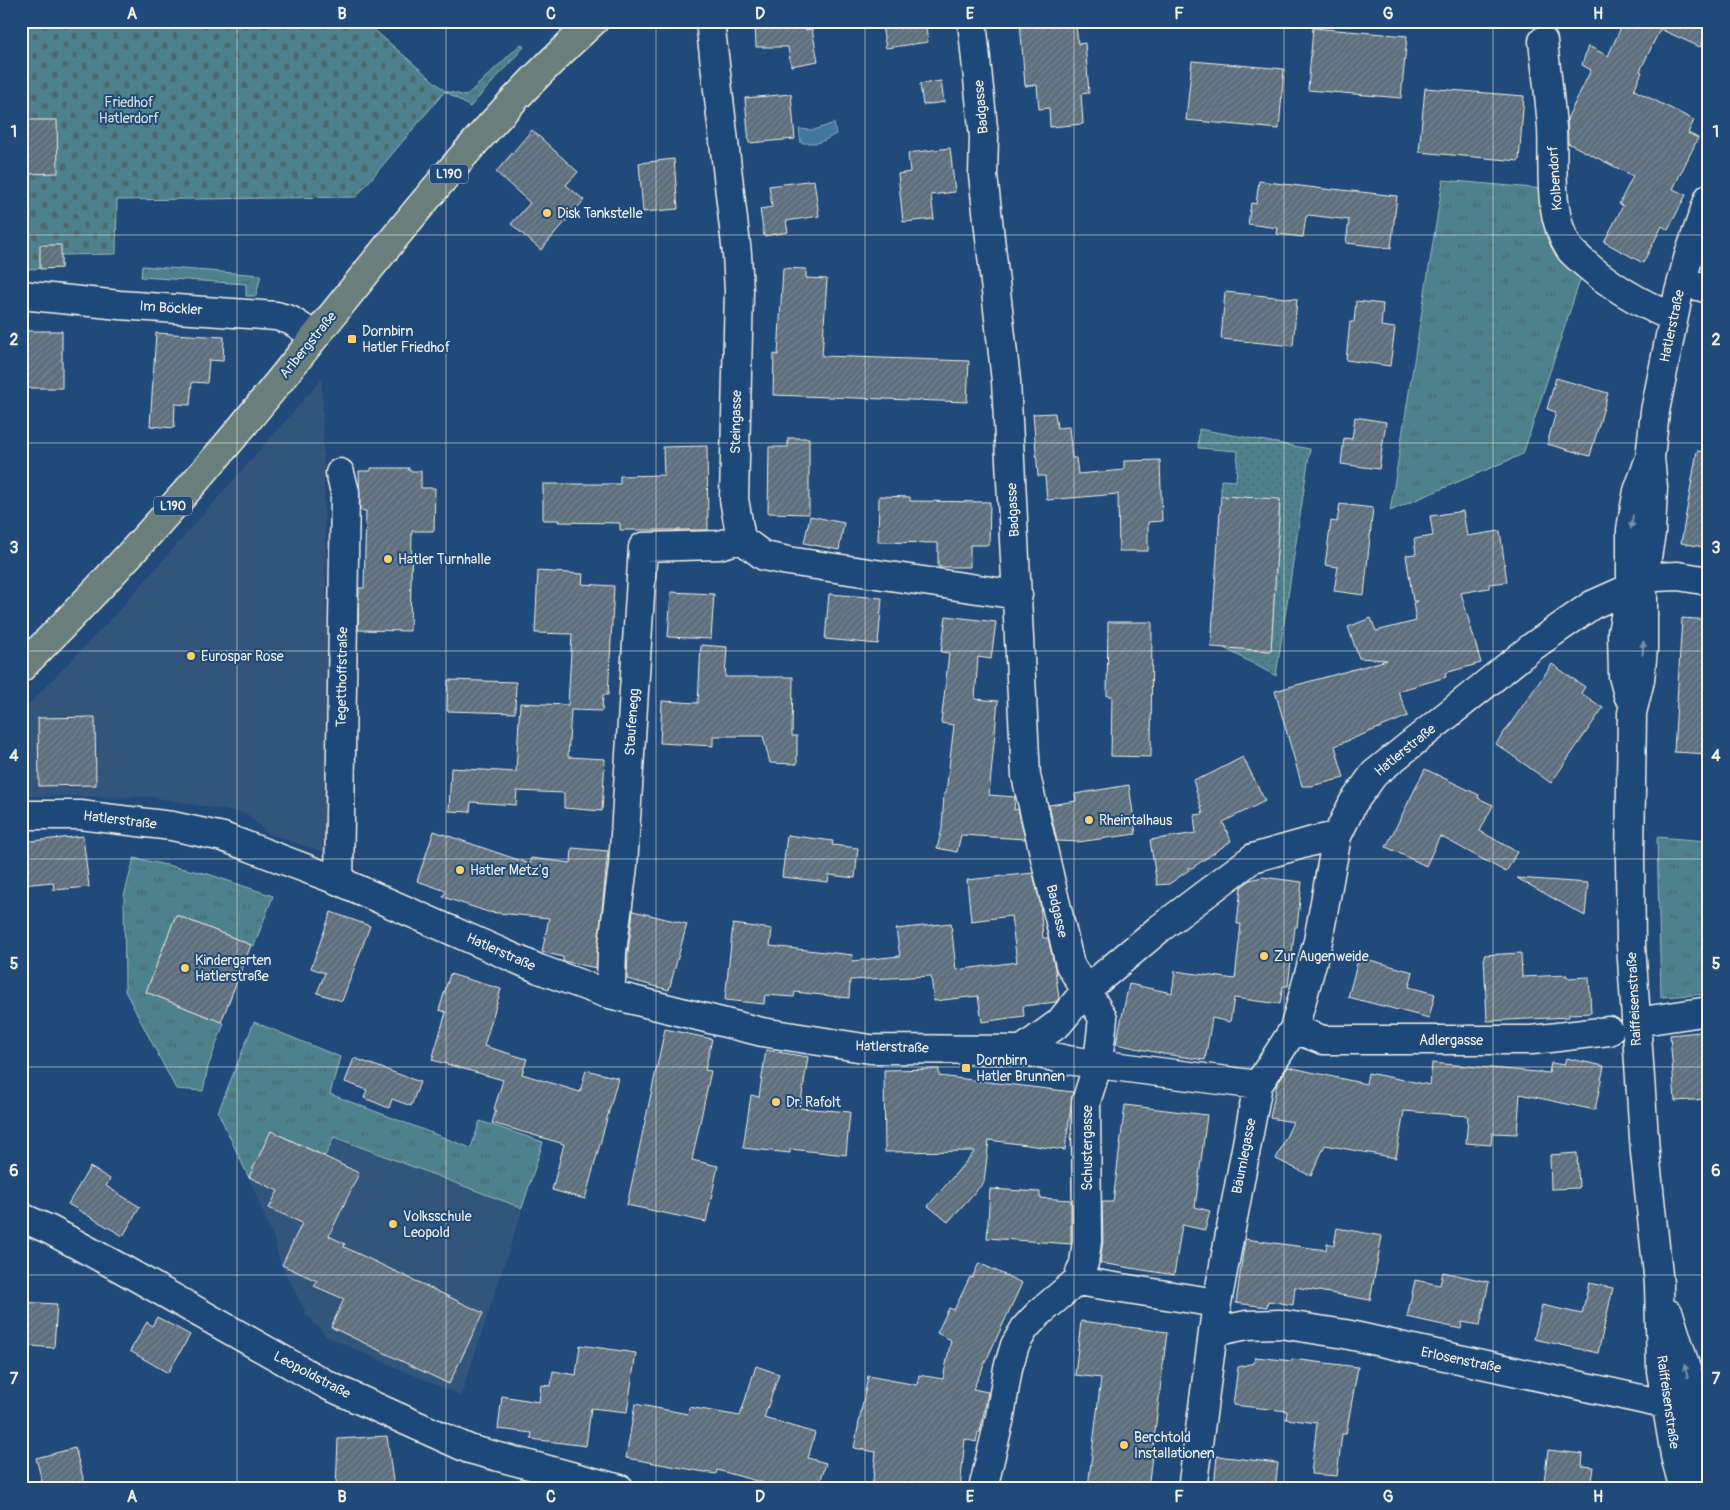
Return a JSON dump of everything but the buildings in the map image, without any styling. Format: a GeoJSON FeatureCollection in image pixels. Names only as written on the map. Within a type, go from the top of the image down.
{"type":"FeatureCollection","features":[{"type":"Feature","properties":{"kind":"main road","name":"Arlbergstraße"},"geometry":{"type":"LineString","coordinates":[[21,668],[118,567],[225,448],[315,336],[510,103],[557,55],[594,21]]}},
{"type":"Feature","properties":{"kind":"street","name":"Steingasse"},"geometry":{"type":"LineString","coordinates":[[710,21],[737,254],[739,291],[734,499],[741,539]]}},
{"type":"Feature","properties":{"kind":"street","name":"Badgasse"},"geometry":{"type":"LineString","coordinates":[[972,21],[984,137],[983,175],[1006,381],[1026,776],[1070,965],[1086,990]]}},
{"type":"Feature","properties":{"kind":"street","name":"Kolbendorf"},"geometry":{"type":"LineString","coordinates":[[1543,41],[1552,127],[1553,193],[1559,224],[1569,249],[1593,271],[1630,296],[1673,317]]}},
{"type":"Feature","properties":{"kind":"street","name":"Hatlerstraße"},"geometry":{"type":"LineString","coordinates":[[1338,836],[1354,803],[1374,774],[1532,646],[1592,605],[1637,585],[1651,533],[1653,487],[1650,458],[1656,411],[1673,317],[1694,239],[1709,198]]}},
{"type":"Feature","properties":{"kind":"street"},"geometry":{"type":"LineString","coordinates":[[1682,282],[1709,289]]}},
{"type":"Feature","properties":{"kind":"street","name":"Im Böckler"},"geometry":{"type":"LineString","coordinates":[[21,295],[276,316],[290,320],[315,336]]}},
{"type":"Feature","properties":{"kind":"street","name":"Tegetthoffstraße"},"geometry":{"type":"LineString","coordinates":[[339,881],[345,492],[340,473]]}},
{"type":"Feature","properties":{"kind":"street"},"geometry":{"type":"LineString","coordinates":[[741,539],[764,556],[788,561],[1018,595]]}},
{"type":"Feature","properties":{"kind":"street","name":"Staufenegg"},"geometry":{"type":"LineString","coordinates":[[605,993],[611,981],[612,952],[623,866],[643,547],[719,545],[741,539]]}},
{"type":"Feature","properties":{"kind":"street"},"geometry":{"type":"LineString","coordinates":[[1637,585],[1655,577],[1678,576],[1709,581]]}},
{"type":"Feature","properties":{"kind":"street","name":"Raiffeisenstraße"},"geometry":{"type":"LineString","coordinates":[[1637,585],[1642,657],[1640,680],[1632,713],[1631,945],[1646,1162],[1659,1284],[1661,1371],[1675,1456],[1684,1489]]}},
{"type":"Feature","properties":{"kind":"street","name":"Hatlerstraße"},"geometry":{"type":"LineString","coordinates":[[21,815],[80,815],[172,826],[224,837],[339,881],[539,969],[605,993],[762,1032],[870,1049],[1022,1050]]}},
{"type":"Feature","properties":{"kind":"street"},"geometry":{"type":"LineString","coordinates":[[1022,1050],[1059,1023],[1086,990],[1159,928],[1253,858],[1312,840],[1338,836]]}},
{"type":"Feature","properties":{"kind":"street","name":"Bäumlegasse"},"geometry":{"type":"LineString","coordinates":[[1192,1489],[1217,1303],[1258,1085],[1294,1030],[1318,941],[1338,836]]}},
{"type":"Feature","properties":{"kind":"street","name":"Schustergasse"},"geometry":{"type":"LineString","coordinates":[[984,1489],[1000,1417],[1008,1368],[1015,1346],[1025,1328],[1076,1281],[1084,1263],[1087,1241],[1086,1102],[1098,1063],[1103,1018],[1086,990]]}},
{"type":"Feature","properties":{"kind":"street"},"geometry":{"type":"LineString","coordinates":[[1636,1022],[1709,1011]]}},
{"type":"Feature","properties":{"kind":"street","name":"Adlergasse"},"geometry":{"type":"LineString","coordinates":[[1294,1030],[1323,1040],[1532,1040],[1609,1031]]}},
{"type":"Feature","properties":{"kind":"street"},"geometry":{"type":"LineString","coordinates":[[1022,1050],[1067,1060],[1258,1085]]}},
{"type":"Feature","properties":{"kind":"street","name":"Leopoldstraße"},"geometry":{"type":"LineString","coordinates":[[21,1217],[50,1230],[124,1270],[329,1386],[469,1449],[620,1489]]}},
{"type":"Feature","properties":{"kind":"street"},"geometry":{"type":"LineString","coordinates":[[1076,1281],[1217,1303]]}},
{"type":"Feature","properties":{"kind":"street","name":"Raiffeisenstraße"},"geometry":{"type":"LineString","coordinates":[[1659,1284],[1701,1412],[1698,1489]]}},
{"type":"Feature","properties":{"kind":"street","name":"Erlosenstraße"},"geometry":{"type":"LineString","coordinates":[[1213,1332],[1247,1325],[1280,1324],[1326,1331],[1701,1412]]}},
{"type":"Feature","properties":{"kind":"shaded area"},"geometry":{"type":"Polygon","coordinates":[[[834,123],[836,134],[817,143],[801,143],[799,129],[814,130],[834,123]]]}},
{"type":"Feature","properties":{"kind":"shaded area"},"geometry":{"type":"Polygon","coordinates":[[[322,379],[331,855],[267,833],[247,814],[151,797],[21,796],[21,712],[114,616],[322,379]]]}},
{"type":"Feature","properties":{"kind":"shaded area","name":"Volksschule Leopold"},"geometry":{"type":"Polygon","coordinates":[[[254,1022],[340,1057],[330,1094],[471,1148],[480,1121],[544,1143],[461,1396],[327,1337],[306,1313],[280,1263],[274,1239],[244,1166],[254,1022]]]}},
{"type":"Feature","properties":{"kind":"green space","name":"Friedhof Hatlerdorf"},"geometry":{"type":"Polygon","coordinates":[[[21,21],[364,21],[445,91],[356,197],[117,200],[116,254],[61,255],[61,268],[21,269],[21,21]]]}},
{"type":"Feature","properties":{"kind":"green space"},"geometry":{"type":"Polygon","coordinates":[[[521,44],[524,47],[470,107],[445,91],[466,96],[521,44]]]}},
{"type":"Feature","properties":{"kind":"green space"},"geometry":{"type":"Polygon","coordinates":[[[1443,180],[1545,189],[1581,277],[1523,454],[1390,511],[1443,180]]]}},
{"type":"Feature","properties":{"kind":"green space"},"geometry":{"type":"Polygon","coordinates":[[[142,266],[261,275],[256,296],[246,296],[246,284],[141,277],[142,266]]]}},
{"type":"Feature","properties":{"kind":"green space"},"geometry":{"type":"Polygon","coordinates":[[[1199,429],[1310,449],[1276,676],[1224,648],[1271,651],[1280,500],[1221,496],[1221,480],[1236,481],[1238,451],[1198,448],[1199,429]]]}},
{"type":"Feature","properties":{"kind":"green space"},"geometry":{"type":"Polygon","coordinates":[[[1657,837],[1708,841],[1709,837],[1709,994],[1661,997],[1657,837]]]}},
{"type":"Feature","properties":{"kind":"green space","name":"Kindergarten Hatlerstraße"},"geometry":{"type":"Polygon","coordinates":[[[134,858],[208,874],[273,896],[254,946],[176,915],[146,992],[224,1023],[208,1067],[203,1091],[176,1089],[125,991],[124,896],[134,858]]]}},
{"type":"Feature","properties":{"kind":"green space"},"geometry":{"type":"Polygon","coordinates":[[[254,1022],[340,1057],[330,1094],[471,1148],[480,1121],[543,1142],[522,1208],[334,1137],[325,1156],[271,1131],[249,1178],[218,1112],[254,1022]]]}},
{"type":"Feature","properties":{"kind":"place","name":"Disk Tankstelle"},"geometry":{"type":"Point","coordinates":[547,213]}},
{"type":"Feature","properties":{"kind":"place","name":"Dornbirn Hatler Friedhof"},"geometry":{"type":"Point","coordinates":[352,339]}},
{"type":"Feature","properties":{"kind":"place","name":"Hatler Turnhalle"},"geometry":{"type":"Point","coordinates":[388,559]}},
{"type":"Feature","properties":{"kind":"place","name":"Eurospar Rose"},"geometry":{"type":"Point","coordinates":[191,656]}},
{"type":"Feature","properties":{"kind":"place","name":"Rheintalhaus"},"geometry":{"type":"Point","coordinates":[1089,820]}},
{"type":"Feature","properties":{"kind":"place","name":"Hatler Metz'g"},"geometry":{"type":"Point","coordinates":[460,870]}},
{"type":"Feature","properties":{"kind":"place","name":"Zur Augenweide"},"geometry":{"type":"Point","coordinates":[1264,956]}},
{"type":"Feature","properties":{"kind":"place","name":"Kindergarten Hatlerstraße"},"geometry":{"type":"Point","coordinates":[185,968]}},
{"type":"Feature","properties":{"kind":"place","name":"Dornbirn Hatler Brunnen"},"geometry":{"type":"Point","coordinates":[966,1068]}},
{"type":"Feature","properties":{"kind":"place","name":"Dr. Rafolt"},"geometry":{"type":"Point","coordinates":[776,1102]}},
{"type":"Feature","properties":{"kind":"place","name":"Volksschule Leopold"},"geometry":{"type":"Point","coordinates":[393,1224]}},
{"type":"Feature","properties":{"kind":"place","name":"Berchtold Installationen"},"geometry":{"type":"Point","coordinates":[1124,1445]}}]}
